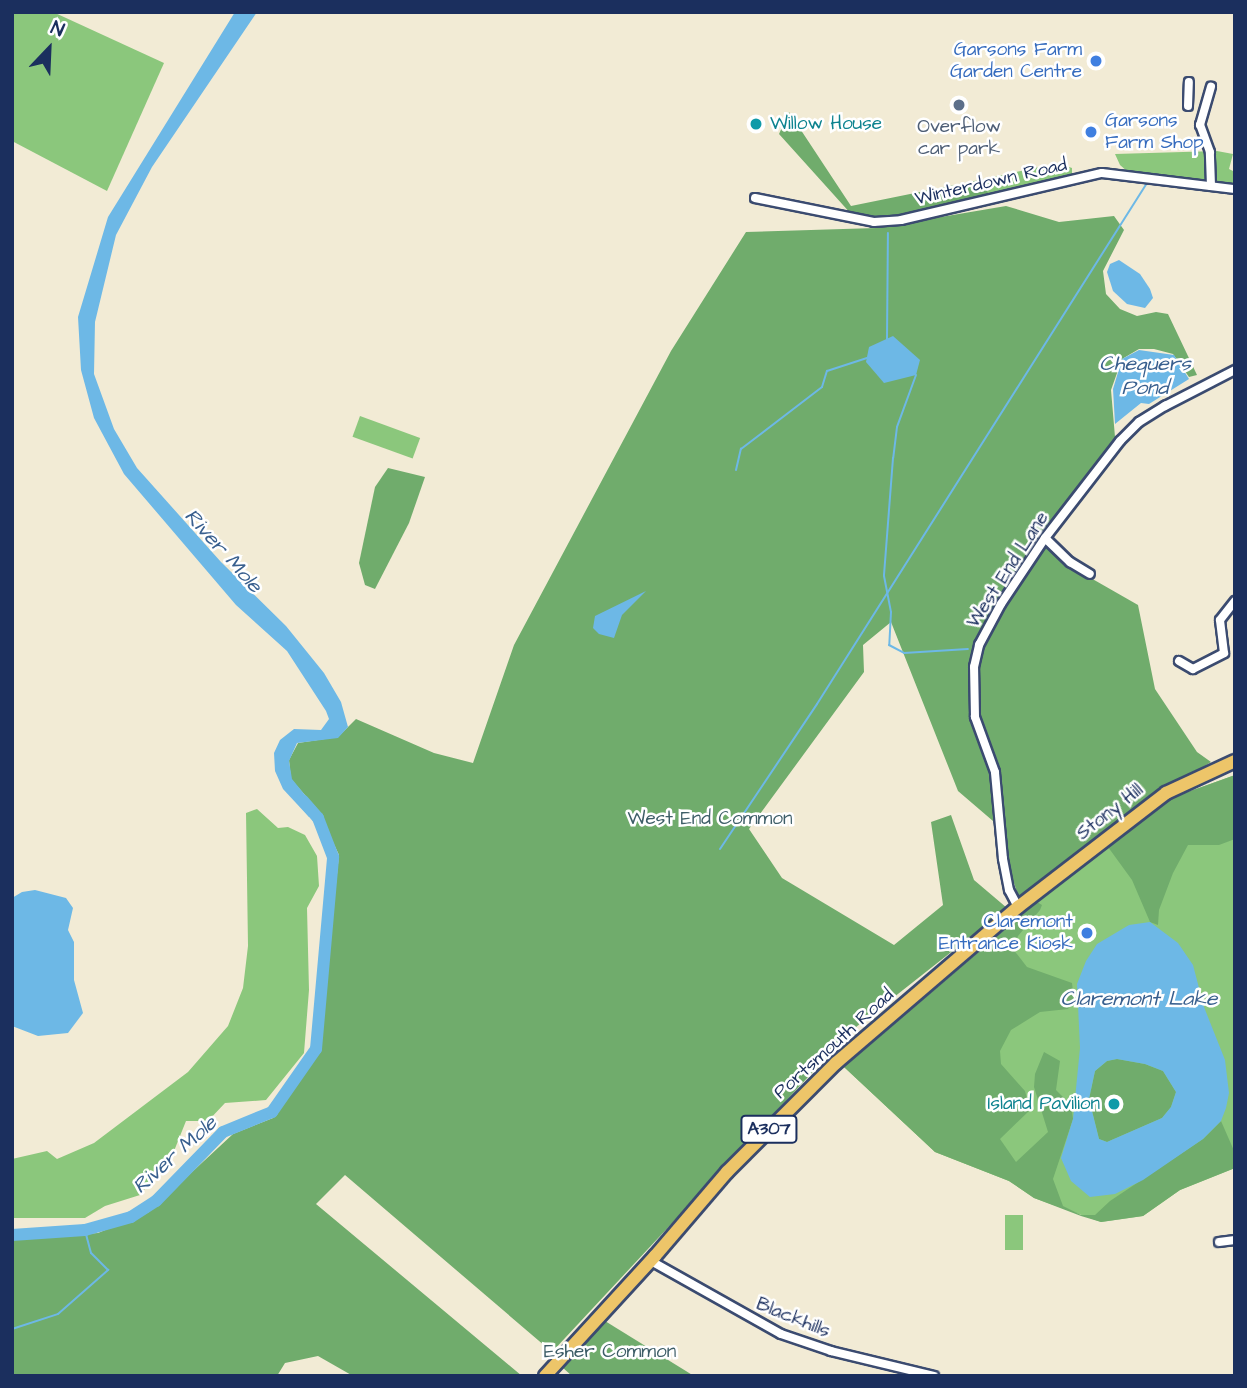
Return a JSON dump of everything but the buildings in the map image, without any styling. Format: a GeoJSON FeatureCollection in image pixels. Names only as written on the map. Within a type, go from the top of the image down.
{"type":"FeatureCollection","features":[{"type":"Feature","properties":{"kind":"main road","name":"Stony Hill"},"geometry":{"type":"LineString","coordinates":[[1018,907],[1166,793],[1235,761]]}},
{"type":"Feature","properties":{"kind":"main road","name":"Portsmouth Road"},"geometry":{"type":"LineString","coordinates":[[545,1376],[651,1261],[727,1171],[798,1099],[836,1063],[1018,907]]}},
{"type":"Feature","properties":{"kind":"street"},"geometry":{"type":"LineString","coordinates":[[1188,106],[1189,82]]}},
{"type":"Feature","properties":{"kind":"street"},"geometry":{"type":"LineString","coordinates":[[1211,186],[1210,152],[1200,125],[1212,87]]}},
{"type":"Feature","properties":{"kind":"street"},"geometry":{"type":"LineString","coordinates":[[1189,93],[1207,97]]}},
{"type":"Feature","properties":{"kind":"street","name":"Winterdown Road"},"geometry":{"type":"LineString","coordinates":[[755,198],[874,222],[901,220],[1102,173],[1235,189]]}},
{"type":"Feature","properties":{"kind":"street","name":"West End Lane"},"geometry":{"type":"LineString","coordinates":[[1018,907],[1009,890],[1003,859],[995,772],[975,717],[974,667],[988,626],[1045,538],[1092,475],[1139,422],[1235,370]]}},
{"type":"Feature","properties":{"kind":"street"},"geometry":{"type":"LineString","coordinates":[[1045,538],[1070,562],[1090,574]]}},
{"type":"Feature","properties":{"kind":"street"},"geometry":{"type":"LineString","coordinates":[[1179,661],[1193,668],[1226,651],[1218,627],[1220,620],[1235,601]]}},
{"type":"Feature","properties":{"kind":"street"},"geometry":{"type":"LineString","coordinates":[[1219,1242],[1235,1240]]}},
{"type":"Feature","properties":{"kind":"street","name":"Blackhills"},"geometry":{"type":"LineString","coordinates":[[651,1261],[781,1334],[831,1351],[934,1376]]}},
{"type":"Feature","properties":{"kind":"green space"},"geometry":{"type":"Polygon","coordinates":[[[12,12],[53,12],[164,63],[107,191],[12,141],[12,12]]]}},
{"type":"Feature","properties":{"kind":"green space"},"geometry":{"type":"Polygon","coordinates":[[[789,112],[851,206],[984,179],[989,196],[914,213],[879,217],[852,215],[779,134],[789,112]]]}},
{"type":"Feature","properties":{"kind":"green space"},"geometry":{"type":"Polygon","coordinates":[[[1217,151],[1233,154],[1229,169],[1235,172],[1235,186],[1128,172],[1120,165],[1115,154],[1217,151]]]}},
{"type":"Feature","properties":{"kind":"green space"},"geometry":{"type":"Polygon","coordinates":[[[1058,163],[1072,168],[1072,177],[989,196],[984,179],[1058,163]]]}},
{"type":"Feature","properties":{"kind":"green space","name":"West End Common"},"geometry":{"type":"Polygon","coordinates":[[[1006,206],[1059,222],[1114,216],[1124,230],[1103,271],[1106,294],[1120,309],[1137,316],[1156,312],[1168,314],[1197,375],[1189,377],[1173,354],[1154,349],[1139,349],[1122,359],[1111,390],[1115,437],[1043,538],[1075,569],[1138,605],[1155,689],[1197,752],[1211,762],[1132,811],[1019,898],[993,821],[958,791],[891,622],[863,645],[864,672],[749,829],[782,878],[894,945],[943,905],[931,822],[951,815],[974,880],[1007,908],[851,1031],[552,1352],[345,1175],[316,1204],[522,1376],[353,1376],[318,1356],[285,1363],[277,1376],[12,1376],[12,1239],[98,1233],[149,1212],[233,1134],[273,1118],[319,1048],[339,855],[318,810],[291,779],[289,760],[298,743],[338,737],[356,719],[434,753],[473,763],[514,645],[671,351],[746,232],[876,228],[1006,206]]]}},
{"type":"Feature","properties":{"kind":"green space"},"geometry":{"type":"Polygon","coordinates":[[[360,416],[420,438],[413,459],[352,437],[360,416]]]}},
{"type":"Feature","properties":{"kind":"green space"},"geometry":{"type":"Polygon","coordinates":[[[388,468],[425,477],[409,523],[375,589],[365,585],[359,563],[375,487],[388,468]]]}},
{"type":"Feature","properties":{"kind":"green space"},"geometry":{"type":"Polygon","coordinates":[[[1235,775],[1235,1168],[1180,1190],[1143,1216],[1101,1222],[1034,1198],[1009,1181],[935,1152],[844,1067],[1061,882],[1174,797],[1235,775]]]}},
{"type":"Feature","properties":{"kind":"green space"},"geometry":{"type":"Polygon","coordinates":[[[1235,775],[1235,839],[1219,845],[1188,845],[1173,873],[1159,910],[1158,925],[1150,922],[1132,880],[1108,847],[1174,797],[1235,775]]]}},
{"type":"Feature","properties":{"kind":"green space"},"geometry":{"type":"Polygon","coordinates":[[[257,809],[278,828],[288,827],[305,835],[317,856],[319,886],[307,908],[309,990],[304,1053],[266,1100],[225,1103],[208,1121],[186,1121],[172,1156],[140,1195],[105,1206],[85,1218],[12,1218],[12,1159],[47,1151],[57,1159],[94,1143],[188,1072],[228,1026],[243,988],[248,946],[246,813],[257,809]]]}},
{"type":"Feature","properties":{"kind":"green space"},"geometry":{"type":"Polygon","coordinates":[[[1037,902],[1042,905],[1040,910],[1018,936],[1013,949],[1027,967],[1072,983],[1074,1001],[1068,1009],[1040,1012],[1011,1030],[1000,1051],[1001,1064],[1025,1091],[1030,1110],[1000,1139],[1016,1162],[1048,1132],[1034,1087],[1035,1074],[1044,1052],[1060,1061],[1056,1090],[1071,1105],[1073,1119],[1053,1179],[1063,1206],[1081,1215],[1095,1215],[1110,1201],[1203,1139],[1221,1121],[1235,1153],[1235,1168],[1180,1190],[1143,1216],[1101,1222],[1081,1216],[1034,1198],[1009,1181],[935,1152],[844,1067],[1037,902]]]}},
{"type":"Feature","properties":{"kind":"green space"},"geometry":{"type":"Polygon","coordinates":[[[1117,1059],[1145,1064],[1163,1071],[1176,1092],[1171,1107],[1162,1118],[1107,1142],[1099,1139],[1089,1099],[1095,1071],[1107,1061],[1117,1059]]]}},
{"type":"Feature","properties":{"kind":"green space"},"geometry":{"type":"Polygon","coordinates":[[[1005,1215],[1023,1215],[1023,1250],[1005,1250],[1005,1215]]]}},
{"type":"Feature","properties":{"kind":"green space","name":"Esher Common"},"geometry":{"type":"Polygon","coordinates":[[[605,1321],[694,1376],[572,1376],[562,1367],[605,1321]]]}},
{"type":"Feature","properties":{"kind":"water"},"geometry":{"type":"Polygon","coordinates":[[[235,12],[257,12],[152,167],[116,235],[95,322],[94,374],[114,429],[137,468],[221,562],[286,626],[324,673],[341,702],[348,727],[338,738],[297,743],[289,761],[292,779],[318,811],[309,817],[283,789],[275,771],[274,753],[280,740],[294,729],[321,730],[329,719],[326,711],[287,651],[236,605],[124,474],[94,418],[81,370],[78,317],[108,217],[235,12]]]}},
{"type":"Feature","properties":{"kind":"water"},"geometry":{"type":"Polygon","coordinates":[[[1119,260],[1140,274],[1150,289],[1153,298],[1145,308],[1127,304],[1113,291],[1107,272],[1110,264],[1119,260]]]}},
{"type":"Feature","properties":{"kind":"water"},"geometry":{"type":"Polygon","coordinates":[[[893,336],[920,360],[916,375],[884,383],[866,362],[869,347],[893,336]]]}},
{"type":"Feature","properties":{"kind":"water","name":"Chequers Pond"},"geometry":{"type":"Polygon","coordinates":[[[1139,350],[1174,355],[1189,379],[1149,404],[1141,403],[1115,424],[1113,389],[1122,359],[1139,350]]]}},
{"type":"Feature","properties":{"kind":"water"},"geometry":{"type":"Polygon","coordinates":[[[646,591],[622,615],[614,638],[599,634],[593,628],[595,616],[646,591]]]}},
{"type":"Feature","properties":{"kind":"water"},"geometry":{"type":"Polygon","coordinates":[[[35,890],[66,898],[73,908],[68,930],[74,942],[74,980],[83,1013],[68,1033],[38,1036],[12,1026],[12,898],[22,892],[35,890]]]}},
{"type":"Feature","properties":{"kind":"water","name":"Claremont Lake"},"geometry":{"type":"Polygon","coordinates":[[[1150,922],[1178,943],[1193,965],[1204,1007],[1225,1060],[1229,1093],[1221,1121],[1203,1139],[1143,1180],[1115,1194],[1090,1197],[1071,1181],[1061,1158],[1073,1119],[1080,1048],[1077,984],[1086,961],[1097,944],[1129,925],[1150,922]],[[1117,1059],[1107,1061],[1095,1071],[1089,1099],[1099,1139],[1107,1142],[1162,1118],[1171,1107],[1176,1092],[1163,1071],[1145,1064],[1117,1059]]]}},
{"type":"Feature","properties":{"kind":"waterway"},"geometry":{"type":"LineString","coordinates":[[1110,179],[1175,186]]}},
{"type":"Feature","properties":{"kind":"waterway"},"geometry":{"type":"LineString","coordinates":[[720,849],[817,704],[1147,183]]}},
{"type":"Feature","properties":{"kind":"waterway"},"geometry":{"type":"LineString","coordinates":[[887,339],[888,233]]}},
{"type":"Feature","properties":{"kind":"waterway"},"geometry":{"type":"LineString","coordinates":[[736,470],[741,449],[822,387],[827,371],[867,358]]}},
{"type":"Feature","properties":{"kind":"waterway"},"geometry":{"type":"LineString","coordinates":[[916,375],[897,427],[893,458],[884,576],[891,612],[889,645],[904,653],[968,649]]}},
{"type":"Feature","properties":{"kind":"waterway","name":"River Mole"},"geometry":{"type":"LineString","coordinates":[[12,1235],[85,1230],[131,1217],[156,1201],[223,1132],[272,1112],[316,1049],[333,857],[318,818],[303,801]]}},
{"type":"Feature","properties":{"kind":"waterway"},"geometry":{"type":"LineString","coordinates":[[12,1329],[58,1314],[108,1270],[91,1253],[85,1230]]}},
{"type":"Feature","properties":{"kind":"place","name":"Garsons Farm Garden Centre"},"geometry":{"type":"Point","coordinates":[1096,61]}},
{"type":"Feature","properties":{"kind":"place","name":"Overflow car park"},"geometry":{"type":"Point","coordinates":[959,105]}},
{"type":"Feature","properties":{"kind":"place","name":"Willow House"},"geometry":{"type":"Point","coordinates":[756,124]}},
{"type":"Feature","properties":{"kind":"place","name":"Garsons Farm Shop"},"geometry":{"type":"Point","coordinates":[1091,132]}},
{"type":"Feature","properties":{"kind":"place","name":"Claremont Entrance Kiosk"},"geometry":{"type":"Point","coordinates":[1087,933]}},
{"type":"Feature","properties":{"kind":"place","name":"Island Pavilion"},"geometry":{"type":"Point","coordinates":[1114,1104]}}]}
